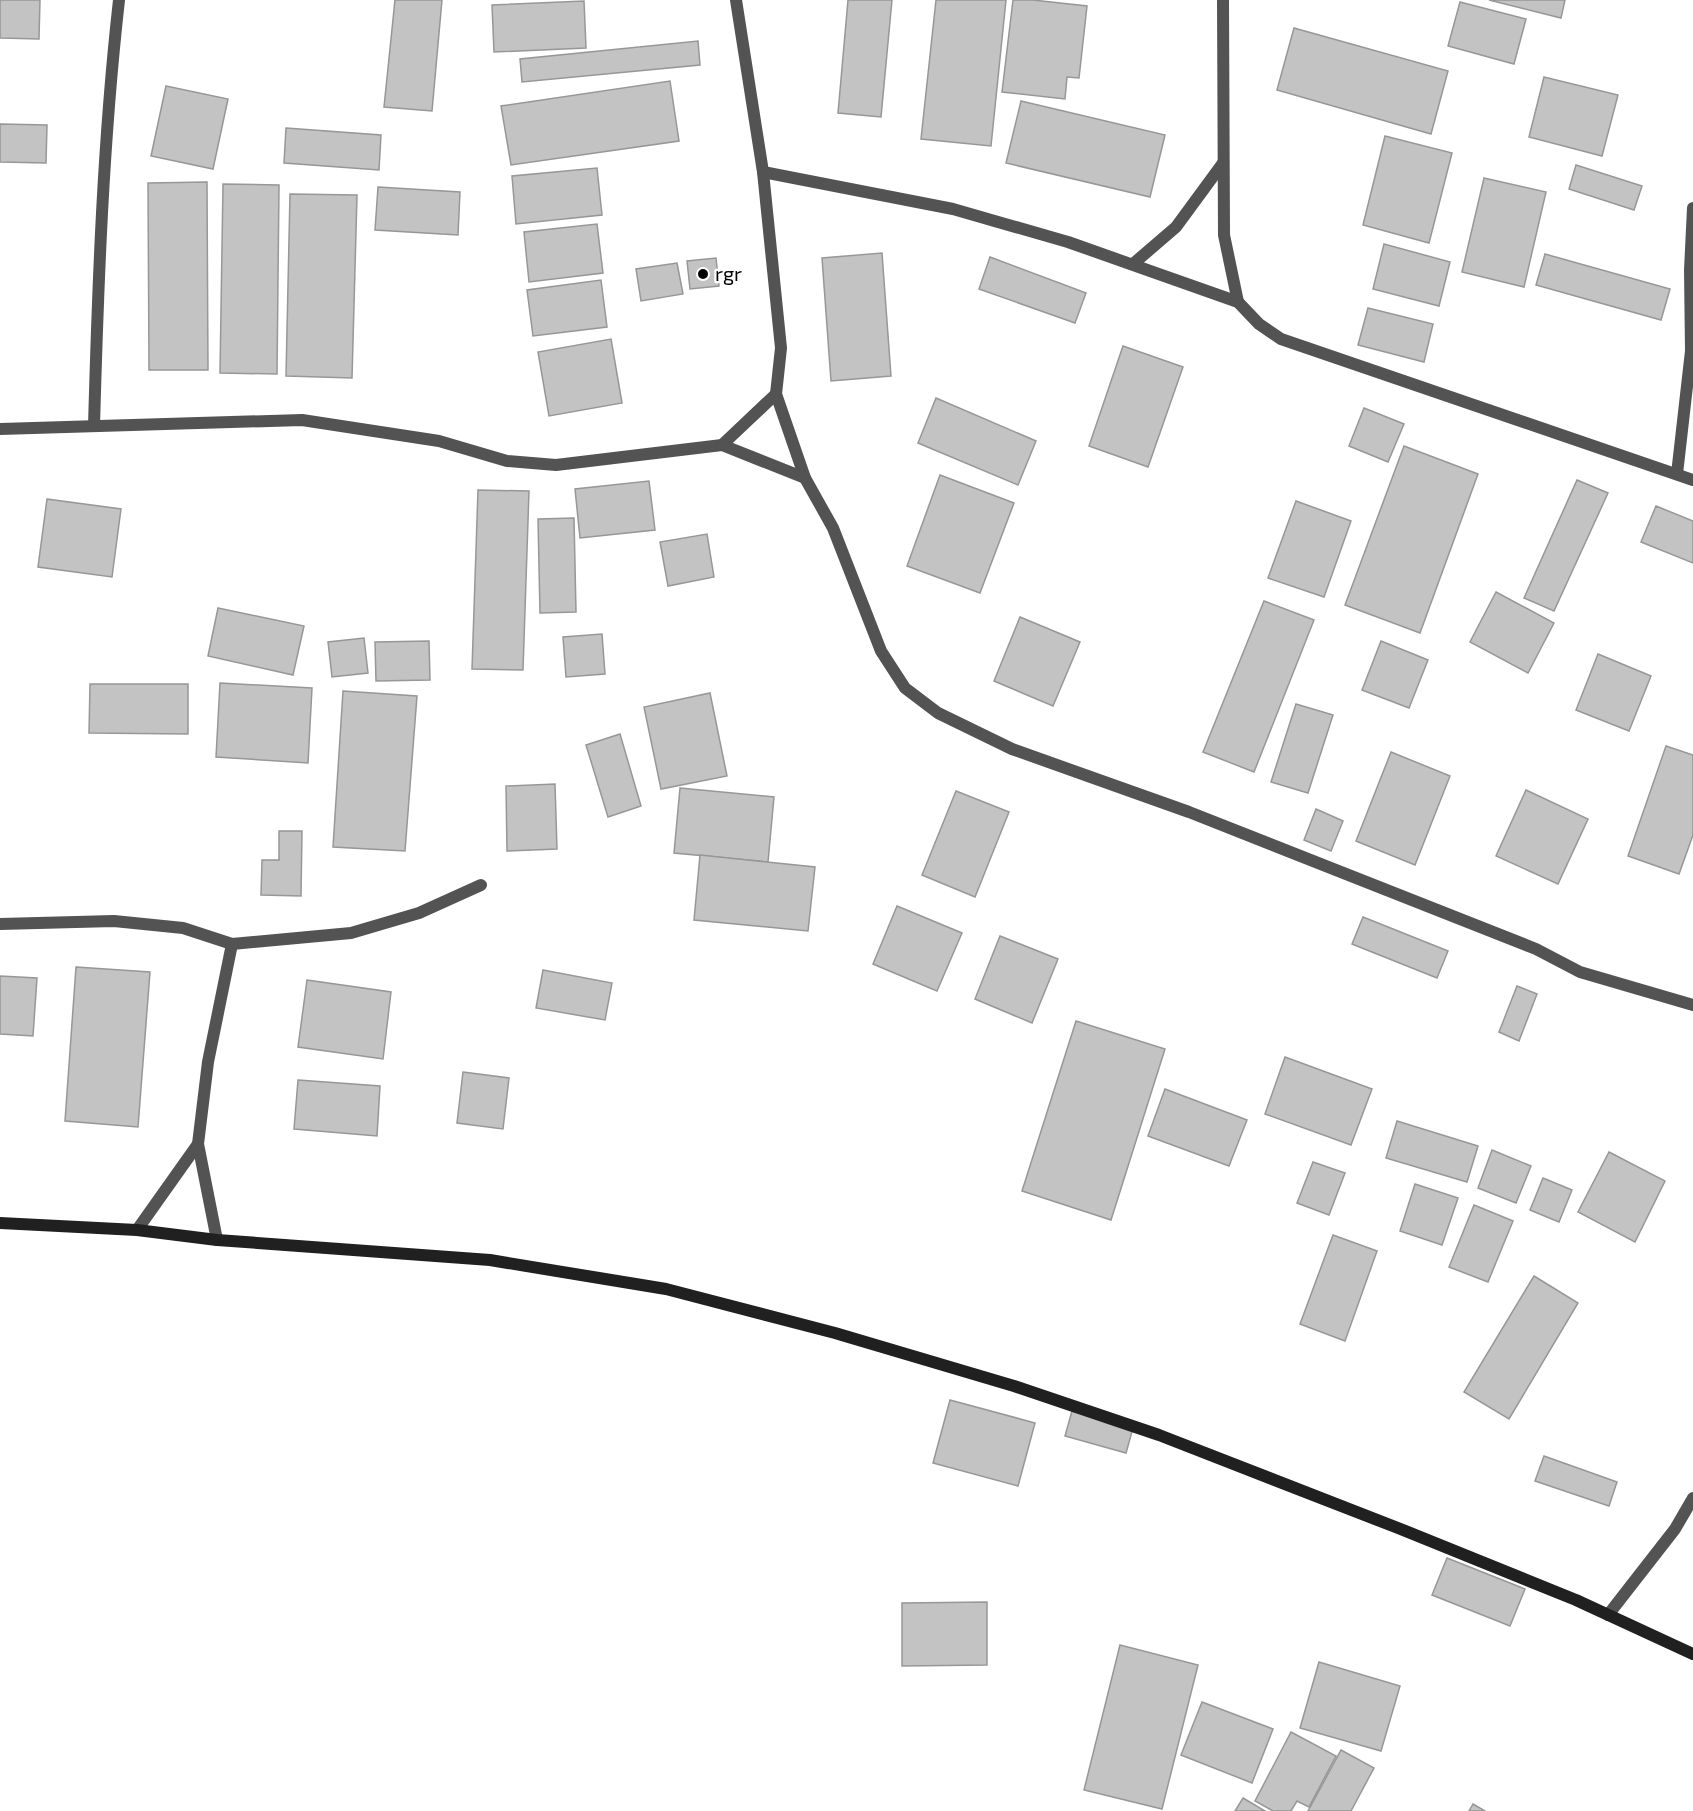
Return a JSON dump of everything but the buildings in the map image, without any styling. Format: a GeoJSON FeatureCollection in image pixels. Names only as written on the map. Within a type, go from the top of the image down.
{"type":"FeatureCollection","features":[{"type":"Feature","properties":{"kind":"street"},"geometry":{"type":"LineString","coordinates":[[94,426],[106,137],[119,0]]}},
{"type":"Feature","properties":{"kind":"street"},"geometry":{"type":"LineString","coordinates":[[736,0],[763,172],[781,348],[776,394],[805,478],[833,528],[880,651],[905,688],[938,713],[1012,749],[1189,812],[1536,949],[1580,972],[1693,1005]]}},
{"type":"Feature","properties":{"kind":"street"},"geometry":{"type":"LineString","coordinates":[[1222,0],[1224,235],[1238,302]]}},
{"type":"Feature","properties":{"kind":"street"},"geometry":{"type":"LineString","coordinates":[[1133,264],[1176,227],[1223,163]]}},
{"type":"Feature","properties":{"kind":"street"},"geometry":{"type":"LineString","coordinates":[[763,172],[952,209],[1068,242],[1238,302],[1259,324],[1281,339],[1693,480]]}},
{"type":"Feature","properties":{"kind":"street"},"geometry":{"type":"LineString","coordinates":[[1677,474],[1692,351],[1690,270],[1693,208]]}},
{"type":"Feature","properties":{"kind":"street"},"geometry":{"type":"LineString","coordinates":[[722,445],[776,394]]}},
{"type":"Feature","properties":{"kind":"street"},"geometry":{"type":"LineString","coordinates":[[0,429],[302,420],[440,441],[507,461],[556,465],[722,445],[805,478]]}},
{"type":"Feature","properties":{"kind":"street"},"geometry":{"type":"LineString","coordinates":[[0,924],[114,921],[183,928],[232,944],[351,933],[419,913],[481,885]]}},
{"type":"Feature","properties":{"kind":"street"},"geometry":{"type":"LineString","coordinates":[[217,1240],[198,1144],[208,1062],[232,944]]}},
{"type":"Feature","properties":{"kind":"street"},"geometry":{"type":"LineString","coordinates":[[137,1230],[198,1144]]}},
{"type":"Feature","properties":{"kind":"street"},"geometry":{"type":"LineString","coordinates":[[0,1223],[137,1230],[217,1240],[490,1260],[666,1289],[835,1333],[1014,1386],[1159,1435],[1419,1536],[1608,1615],[1693,1654]]}},
{"type":"Feature","properties":{"kind":"street"},"geometry":{"type":"LineString","coordinates":[[1608,1615],[1676,1529],[1693,1498]]}},
{"type":"Feature","properties":{"kind":"place","name":"rgr"},"geometry":{"type":"Point","coordinates":[703,274]}}]}
